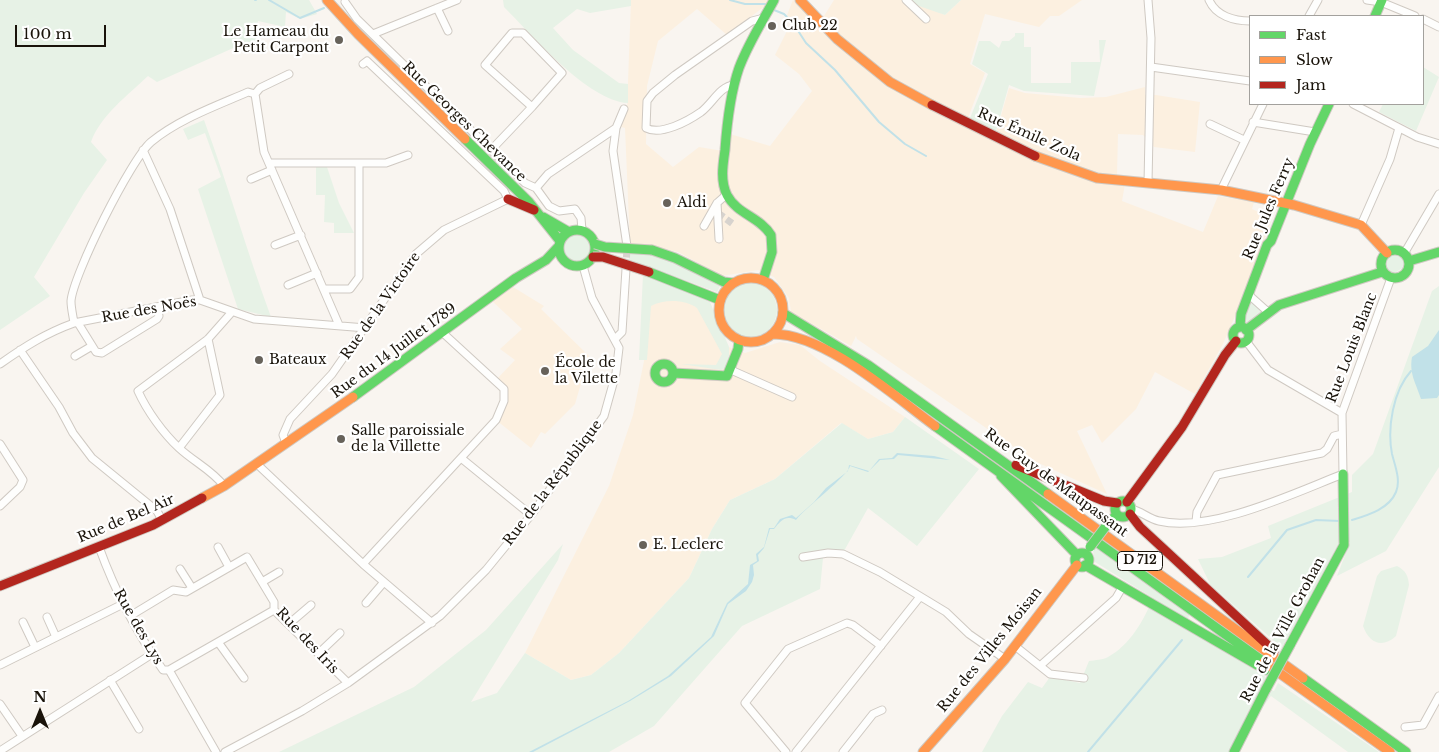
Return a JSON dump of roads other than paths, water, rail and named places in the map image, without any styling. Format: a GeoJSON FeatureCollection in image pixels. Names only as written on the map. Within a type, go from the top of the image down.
{"type":"FeatureCollection","features":[{"type":"Feature","properties":{"kind":"main road"},"geometry":{"type":"LineString","coordinates":[[763,280],[773,246],[772,235],[763,224],[739,212],[726,195],[722,178],[734,85],[743,58],[774,0]]}},
{"type":"Feature","properties":{"kind":"main road","name":"Rue Émile Zola"},"geometry":{"type":"LineString","coordinates":[[800,0],[837,38],[890,82],[1011,146],[1097,178],[1221,190],[1285,203],[1361,225]]}},
{"type":"Feature","properties":{"kind":"main road"},"geometry":{"type":"LineString","coordinates":[[1375,15],[1381,1]]}},
{"type":"Feature","properties":{"kind":"main road"},"geometry":{"type":"LineString","coordinates":[[332,3],[345,21],[539,214],[559,243],[563,260]]}},
{"type":"Feature","properties":{"kind":"main road","name":"Rue Jules Ferry"},"geometry":{"type":"LineString","coordinates":[[1126,507],[1182,427],[1225,355],[1248,336],[1243,328],[1241,314],[1285,203],[1328,105]]}},
{"type":"Feature","properties":{"kind":"main road"},"geometry":{"type":"LineString","coordinates":[[508,199],[539,214],[569,232]]}},
{"type":"Feature","properties":{"kind":"main road"},"geometry":{"type":"LineString","coordinates":[[1361,225],[1387,253]]}},
{"type":"Feature","properties":{"kind":"main road"},"geometry":{"type":"LineString","coordinates":[[546,260],[563,260],[573,266],[583,266],[593,257],[595,244],[590,235],[582,230],[569,232],[559,243]]}},
{"type":"Feature","properties":{"kind":"main road","name":"Rue du 14 Juillet 1789"},"geometry":{"type":"LineString","coordinates":[[258,465],[516,278],[546,260],[559,243]]}},
{"type":"Feature","properties":{"kind":"main road"},"geometry":{"type":"LineString","coordinates":[[595,244],[605,247],[652,250],[675,258],[724,282],[733,283]]}},
{"type":"Feature","properties":{"kind":"main road"},"geometry":{"type":"LineString","coordinates":[[1382,272],[1382,260],[1387,253],[1394,250],[1405,252],[1410,261]]}},
{"type":"Feature","properties":{"kind":"main road"},"geometry":{"type":"LineString","coordinates":[[1382,272],[1391,278],[1401,275],[1410,261],[1439,252]]}},
{"type":"Feature","properties":{"kind":"main road"},"geometry":{"type":"LineString","coordinates":[[593,257],[603,257],[649,272],[720,300]]}},
{"type":"Feature","properties":{"kind":"main road"},"geometry":{"type":"LineString","coordinates":[[1243,328],[1279,305],[1382,272]]}},
{"type":"Feature","properties":{"kind":"main road"},"geometry":{"type":"LineString","coordinates":[[742,279],[763,280],[779,293],[783,313],[778,328],[773,334],[756,342],[738,340],[730,335],[720,319],[720,300],[733,283],[742,279]]}},
{"type":"Feature","properties":{"kind":"main road","name":"Rue Guy de Maupassant"},"geometry":{"type":"LineString","coordinates":[[783,313],[868,365],[1406,752]]}},
{"type":"Feature","properties":{"kind":"main road","name":"Rue Jules Ferry"},"geometry":{"type":"LineString","coordinates":[[1241,340],[1233,334],[1243,328]]}},
{"type":"Feature","properties":{"kind":"main road","name":"Rue Guy de Maupassant"},"geometry":{"type":"LineString","coordinates":[[773,334],[797,335],[830,351],[997,468],[1390,752]]}},
{"type":"Feature","properties":{"kind":"main road"},"geometry":{"type":"LineString","coordinates":[[673,373],[727,376],[731,370],[738,340]]}},
{"type":"Feature","properties":{"kind":"main road"},"geometry":{"type":"LineString","coordinates":[[978,444],[1024,469],[1126,507],[1140,527],[1302,678]]}},
{"type":"Feature","properties":{"kind":"main road","name":"Rue de Bel Air"},"geometry":{"type":"LineString","coordinates":[[0,586],[162,520],[258,465]]}},
{"type":"Feature","properties":{"kind":"main road"},"geometry":{"type":"LineString","coordinates":[[997,468],[1001,476],[1015,492],[1083,557],[1123,586],[1318,700]]}},
{"type":"Feature","properties":{"kind":"main road","name":"Rue Louis Blanc"},"geometry":{"type":"LineString","coordinates":[[1343,474],[1345,518]]}},
{"type":"Feature","properties":{"kind":"main road","name":"Rue des Villes Moisan"},"geometry":{"type":"LineString","coordinates":[[923,752],[1005,659],[1106,526],[1117,514],[1124,517],[1126,507]]}},
{"type":"Feature","properties":{"kind":"main road","name":"Rue de la Ville Grohan"},"geometry":{"type":"LineString","coordinates":[[1234,752],[1344,545],[1345,518]]}},
{"type":"Feature","properties":{"kind":"street"},"geometry":{"type":"LineString","coordinates":[[373,34],[458,0]]}},
{"type":"Feature","properties":{"kind":"street"},"geometry":{"type":"LineString","coordinates":[[906,0],[926,19]]}},
{"type":"Feature","properties":{"kind":"street"},"geometry":{"type":"LineString","coordinates":[[1148,0],[1151,38],[1148,183]]}},
{"type":"Feature","properties":{"kind":"street"},"geometry":{"type":"LineString","coordinates":[[1209,0],[1211,5],[1224,16],[1249,21]]}},
{"type":"Feature","properties":{"kind":"street"},"geometry":{"type":"LineString","coordinates":[[1310,15],[1318,0]]}},
{"type":"Feature","properties":{"kind":"street"},"geometry":{"type":"LineString","coordinates":[[1367,0],[1381,1],[1413,15]]}},
{"type":"Feature","properties":{"kind":"street","name":"Rue Georges Chevance"},"geometry":{"type":"LineString","coordinates":[[346,2],[357,19],[525,183],[536,188],[544,199],[559,211],[575,210],[581,218],[582,230]]}},
{"type":"Feature","properties":{"kind":"street"},"geometry":{"type":"LineString","coordinates":[[437,8],[448,31]]}},
{"type":"Feature","properties":{"kind":"street"},"geometry":{"type":"LineString","coordinates":[[734,85],[724,89],[702,111],[686,121],[662,130],[646,128],[647,101],[653,93],[675,75],[752,21],[766,14]]}},
{"type":"Feature","properties":{"kind":"street"},"geometry":{"type":"LineString","coordinates":[[1424,20],[1439,26]]}},
{"type":"Feature","properties":{"kind":"street"},"geometry":{"type":"LineString","coordinates":[[491,150],[532,106],[562,73],[523,33],[518,31],[512,33],[485,65],[532,106]]}},
{"type":"Feature","properties":{"kind":"street","name":"Rue Georges Chevance"},"geometry":{"type":"LineString","coordinates":[[363,64],[367,61],[504,191],[508,199]]}},
{"type":"Feature","properties":{"kind":"street"},"geometry":{"type":"LineString","coordinates":[[1150,67],[1249,81]]}},
{"type":"Feature","properties":{"kind":"street"},"geometry":{"type":"LineString","coordinates":[[288,74],[260,88],[255,94],[264,152],[339,325]]}},
{"type":"Feature","properties":{"kind":"street"},"geometry":{"type":"LineString","coordinates":[[157,307],[159,316],[157,319],[102,353],[96,352],[76,323],[71,300],[83,264],[132,165],[143,150],[170,129],[198,114],[248,92],[255,94]]}},
{"type":"Feature","properties":{"kind":"street"},"geometry":{"type":"LineString","coordinates":[[1221,190],[1262,105]]}},
{"type":"Feature","properties":{"kind":"street"},"geometry":{"type":"LineString","coordinates":[[1355,105],[1399,128],[1439,144]]}},
{"type":"Feature","properties":{"kind":"street"},"geometry":{"type":"LineString","coordinates":[[624,109],[616,128],[613,150],[627,246]]}},
{"type":"Feature","properties":{"kind":"street"},"geometry":{"type":"LineString","coordinates":[[1253,122],[1315,132]]}},
{"type":"Feature","properties":{"kind":"street"},"geometry":{"type":"LineString","coordinates":[[1210,124],[1244,140]]}},
{"type":"Feature","properties":{"kind":"street"},"geometry":{"type":"LineString","coordinates":[[536,188],[548,174],[616,128]]}},
{"type":"Feature","properties":{"kind":"street"},"geometry":{"type":"LineString","coordinates":[[1361,225],[1390,159],[1399,128]]}},
{"type":"Feature","properties":{"kind":"street"},"geometry":{"type":"LineString","coordinates":[[143,150],[170,209],[200,300]]}},
{"type":"Feature","properties":{"kind":"street"},"geometry":{"type":"LineString","coordinates":[[251,180],[270,166],[386,163],[408,155]]}},
{"type":"Feature","properties":{"kind":"street"},"geometry":{"type":"LineString","coordinates":[[324,289],[350,289],[359,277],[359,163]]}},
{"type":"Feature","properties":{"kind":"street"},"geometry":{"type":"LineString","coordinates":[[1405,252],[1439,194]]}},
{"type":"Feature","properties":{"kind":"street"},"geometry":{"type":"LineString","coordinates":[[704,226],[717,203],[726,195]]}},
{"type":"Feature","properties":{"kind":"street","name":"Rue de la Victoire"},"geometry":{"type":"LineString","coordinates":[[286,443],[283,435],[290,419],[332,374],[366,328],[377,307],[416,254],[444,230],[508,199]]}},
{"type":"Feature","properties":{"kind":"street"},"geometry":{"type":"LineString","coordinates":[[717,203],[719,239]]}},
{"type":"Feature","properties":{"kind":"street"},"geometry":{"type":"LineString","coordinates":[[275,245],[301,235]]}},
{"type":"Feature","properties":{"kind":"street","name":"Rue de la République"},"geometry":{"type":"LineString","coordinates":[[225,752],[302,711],[348,683],[432,623],[486,570],[531,515],[604,416],[616,373],[618,348],[592,298],[583,266]]}},
{"type":"Feature","properties":{"kind":"street"},"geometry":{"type":"LineString","coordinates":[[615,339],[622,332],[626,268]]}},
{"type":"Feature","properties":{"kind":"street"},"geometry":{"type":"LineString","coordinates":[[288,286],[317,273]]}},
{"type":"Feature","properties":{"kind":"street","name":"Rue Louis Blanc"},"geometry":{"type":"LineString","coordinates":[[1343,474],[1342,413],[1391,278]]}},
{"type":"Feature","properties":{"kind":"street"},"geometry":{"type":"LineString","coordinates":[[1249,295],[1268,312]]}},
{"type":"Feature","properties":{"kind":"street","name":"Rue des Noës"},"geometry":{"type":"LineString","coordinates":[[0,364],[38,337],[76,323],[200,300],[232,313],[254,319],[366,328]]}},
{"type":"Feature","properties":{"kind":"street"},"geometry":{"type":"LineString","coordinates":[[224,486],[216,475],[179,448],[144,404],[138,391],[208,339],[232,313]]}},
{"type":"Feature","properties":{"kind":"street"},"geometry":{"type":"LineString","coordinates":[[363,564],[496,420],[504,401],[504,389],[443,332]]}},
{"type":"Feature","properties":{"kind":"street"},"geometry":{"type":"LineString","coordinates":[[179,448],[220,395],[208,339]]}},
{"type":"Feature","properties":{"kind":"street"},"geometry":{"type":"LineString","coordinates":[[1241,340],[1268,370],[1342,413]]}},
{"type":"Feature","properties":{"kind":"street"},"geometry":{"type":"LineString","coordinates":[[75,356],[92,346]]}},
{"type":"Feature","properties":{"kind":"street"},"geometry":{"type":"LineString","coordinates":[[20,350],[59,407],[73,433],[92,458],[158,511],[162,520]]}},
{"type":"Feature","properties":{"kind":"street"},"geometry":{"type":"LineString","coordinates":[[731,370],[792,397]]}},
{"type":"Feature","properties":{"kind":"street"},"geometry":{"type":"LineString","coordinates":[[1196,521],[1197,512],[1217,475],[1322,453],[1327,449],[1334,436],[1342,434]]}},
{"type":"Feature","properties":{"kind":"street"},"geometry":{"type":"LineString","coordinates":[[0,444],[23,480],[20,487],[0,506]]}},
{"type":"Feature","properties":{"kind":"street"},"geometry":{"type":"LineString","coordinates":[[461,458],[531,515]]}},
{"type":"Feature","properties":{"kind":"street"},"geometry":{"type":"LineString","coordinates":[[258,465],[363,564],[432,623]]}},
{"type":"Feature","properties":{"kind":"street"},"geometry":{"type":"LineString","coordinates":[[1126,507],[1160,522],[1196,521],[1249,510],[1343,474]]}},
{"type":"Feature","properties":{"kind":"street","name":"Rue des Lys"},"geometry":{"type":"LineString","coordinates":[[99,547],[122,604],[163,670],[169,670],[216,752]]}},
{"type":"Feature","properties":{"kind":"street"},"geometry":{"type":"LineString","coordinates":[[218,547],[229,567]]}},
{"type":"Feature","properties":{"kind":"street"},"geometry":{"type":"LineString","coordinates":[[803,557],[828,553],[843,554],[880,572],[919,598],[946,612],[969,634],[1005,659]]}},
{"type":"Feature","properties":{"kind":"street","name":"Rue des Iris"},"geometry":{"type":"LineString","coordinates":[[130,616],[173,590],[186,592],[247,556],[274,602],[274,610],[290,623],[348,683]]}},
{"type":"Feature","properties":{"kind":"street"},"geometry":{"type":"LineString","coordinates":[[180,569],[192,588]]}},
{"type":"Feature","properties":{"kind":"street"},"geometry":{"type":"LineString","coordinates":[[262,582],[278,572]]}},
{"type":"Feature","properties":{"kind":"street"},"geometry":{"type":"LineString","coordinates":[[366,603],[384,582]]}},
{"type":"Feature","properties":{"kind":"street"},"geometry":{"type":"LineString","coordinates":[[1041,666],[1116,598],[1123,586]]}},
{"type":"Feature","properties":{"kind":"street"},"geometry":{"type":"LineString","coordinates":[[796,752],[919,598]]}},
{"type":"Feature","properties":{"kind":"street"},"geometry":{"type":"LineString","coordinates":[[0,665],[122,604]]}},
{"type":"Feature","properties":{"kind":"street"},"geometry":{"type":"LineString","coordinates":[[290,623],[311,605]]}},
{"type":"Feature","properties":{"kind":"street"},"geometry":{"type":"LineString","coordinates":[[169,670],[274,610]]}},
{"type":"Feature","properties":{"kind":"street"},"geometry":{"type":"LineString","coordinates":[[47,617],[56,637]]}},
{"type":"Feature","properties":{"kind":"street"},"geometry":{"type":"LineString","coordinates":[[23,622],[36,647]]}},
{"type":"Feature","properties":{"kind":"street"},"geometry":{"type":"LineString","coordinates":[[786,752],[746,703],[788,649],[847,623],[853,624],[881,646]]}},
{"type":"Feature","properties":{"kind":"street"},"geometry":{"type":"LineString","coordinates":[[319,653],[340,633]]}},
{"type":"Feature","properties":{"kind":"street"},"geometry":{"type":"LineString","coordinates":[[218,642],[244,678]]}},
{"type":"Feature","properties":{"kind":"street"},"geometry":{"type":"LineString","coordinates":[[1015,646],[1050,674],[1084,678]]}},
{"type":"Feature","properties":{"kind":"street"},"geometry":{"type":"LineString","coordinates":[[0,751],[152,654]]}},
{"type":"Feature","properties":{"kind":"street"},"geometry":{"type":"LineString","coordinates":[[110,680],[139,729]]}},
{"type":"Feature","properties":{"kind":"street"},"geometry":{"type":"LineString","coordinates":[[1404,727],[1423,725],[1439,696]]}},
{"type":"Feature","properties":{"kind":"street"},"geometry":{"type":"LineString","coordinates":[[0,704],[22,736]]}},
{"type":"Feature","properties":{"kind":"street"},"geometry":{"type":"LineString","coordinates":[[843,752],[872,714],[882,710]]}},
{"type":"Feature","properties":{"kind":"water"},"geometry":{"type":"Polygon","coordinates":[[[1439,330],[1439,395],[1437,398],[1421,399],[1412,374],[1412,357],[1428,346],[1439,330]]]}},
{"type":"Feature","properties":{"kind":"water"},"geometry":{"type":"Polygon","coordinates":[[[897,453],[934,456],[950,460],[898,455],[894,459],[880,460],[869,471],[879,459],[892,458],[897,453]]]}},
{"type":"Feature","properties":{"kind":"water"},"geometry":{"type":"Polygon","coordinates":[[[849,465],[869,471],[850,466],[848,469],[849,465]]]}},
{"type":"Feature","properties":{"kind":"water"},"geometry":{"type":"Polygon","coordinates":[[[846,473],[796,520],[786,518],[774,529],[770,529],[764,548],[758,555],[759,561],[753,565],[754,575],[746,591],[728,604],[714,636],[671,676],[630,701],[533,752],[529,752],[628,701],[668,676],[711,637],[727,603],[748,584],[750,565],[757,561],[756,554],[764,547],[769,528],[774,528],[780,519],[792,515],[796,518],[826,488],[846,473]]]}},
{"type":"Feature","properties":{"kind":"waterway"},"geometry":{"type":"LineString","coordinates":[[269,0],[300,18],[324,8]]}},
{"type":"Feature","properties":{"kind":"waterway"},"geometry":{"type":"LineString","coordinates":[[730,0],[745,4],[765,4]]}},
{"type":"Feature","properties":{"kind":"waterway"},"geometry":{"type":"LineString","coordinates":[[774,10],[784,14],[793,23],[806,43],[835,70],[879,122],[905,144],[926,156]]}},
{"type":"Feature","properties":{"kind":"waterway"},"geometry":{"type":"LineString","coordinates":[[1352,520],[1383,507],[1393,498],[1396,492],[1398,478],[1392,454],[1391,422],[1396,399],[1405,379],[1411,371]]}},
{"type":"Feature","properties":{"kind":"waterway"},"geometry":{"type":"LineString","coordinates":[[1248,577],[1287,530],[1316,520],[1340,521]]}},
{"type":"Feature","properties":{"kind":"waterway"},"geometry":{"type":"LineString","coordinates":[[1088,752],[1182,640]]}},
{"type":"Feature","properties":{"kind":"tunnel"},"geometry":{"type":"LineString","coordinates":[[718,213],[733,224]]}},
{"type":"Feature","properties":{"kind":"tunnel"},"geometry":{"type":"LineString","coordinates":[[626,268],[627,246]]}},
{"type":"Feature","properties":{"kind":"place","name":"Club 22"},"geometry":{"type":"Point","coordinates":[772,26]}},
{"type":"Feature","properties":{"kind":"place","name":"Le Hameau du Petit Carpont"},"geometry":{"type":"Point","coordinates":[339,40]}},
{"type":"Feature","properties":{"kind":"place","name":"Aldi"},"geometry":{"type":"Point","coordinates":[667,203]}},
{"type":"Feature","properties":{"kind":"place","name":"Bateaux"},"geometry":{"type":"Point","coordinates":[259,360]}},
{"type":"Feature","properties":{"kind":"place","name":"École de la Vilette"},"geometry":{"type":"Point","coordinates":[545,371]}},
{"type":"Feature","properties":{"kind":"place","name":"Salle paroissiale de la Villette"},"geometry":{"type":"Point","coordinates":[341,439]}},
{"type":"Feature","properties":{"kind":"place","name":"E. Leclerc"},"geometry":{"type":"Point","coordinates":[643,545]}}]}
